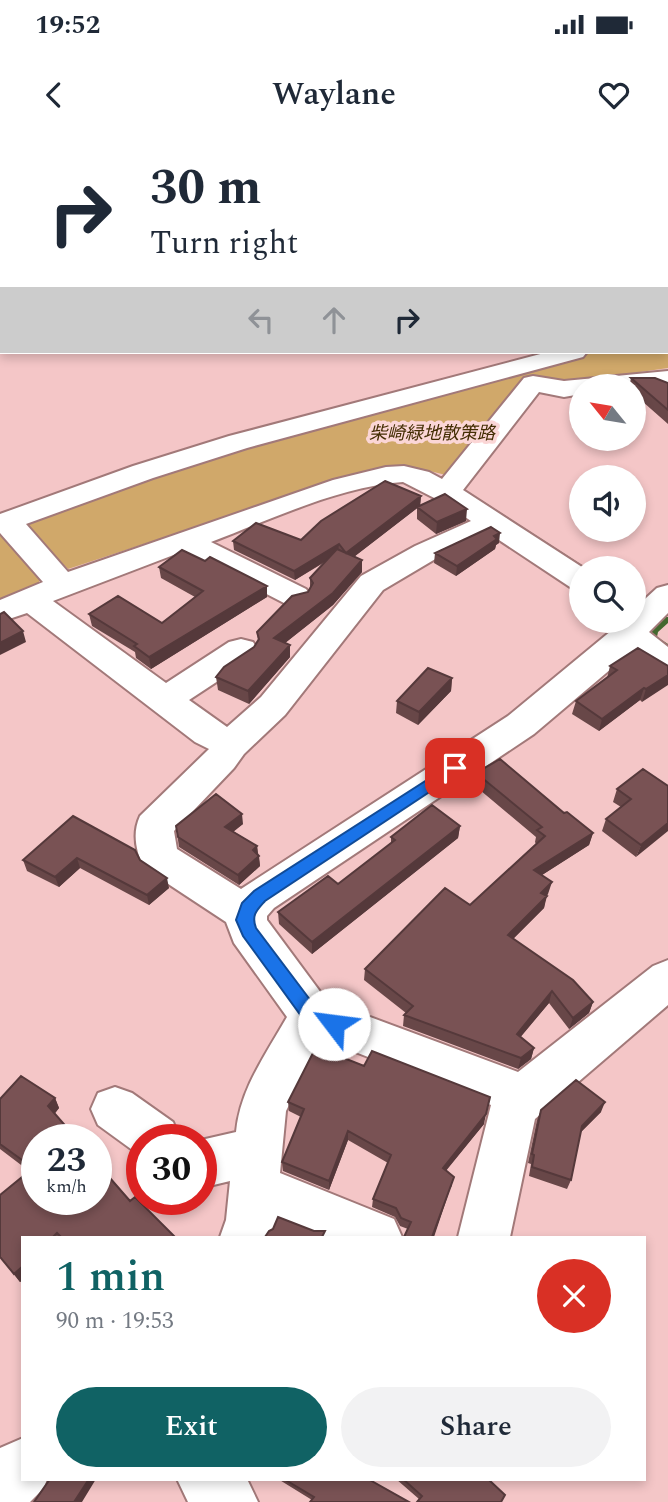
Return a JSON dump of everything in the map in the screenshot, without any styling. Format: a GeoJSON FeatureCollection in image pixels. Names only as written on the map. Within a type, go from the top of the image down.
{"type":"FeatureCollection","features":[{"type":"Feature","properties":{"kind":"street"},"geometry":{"type":"LineString","coordinates":[[523,364],[550,354]]}},
{"type":"Feature","properties":{"kind":"street"},"geometry":{"type":"LineString","coordinates":[[62,585],[4,522],[143,472],[238,442],[566,354]]}},
{"type":"Feature","properties":{"kind":"street"},"geometry":{"type":"LineString","coordinates":[[646,380],[668,378]]}},
{"type":"Feature","properties":{"kind":"street"},"geometry":{"type":"LineString","coordinates":[[446,493],[533,383],[569,388]]}},
{"type":"Feature","properties":{"kind":"street"},"geometry":{"type":"LineString","coordinates":[[15,605],[62,585],[366,478],[404,474],[419,478],[446,493],[569,572]]}},
{"type":"Feature","properties":{"kind":"street"},"geometry":{"type":"LineString","coordinates":[[246,914],[158,857],[154,827],[221,759],[231,745],[273,706],[372,583],[417,557],[492,522]]}},
{"type":"Feature","properties":{"kind":"street"},"geometry":{"type":"LineString","coordinates":[[186,541],[295,596]]}},
{"type":"Feature","properties":{"kind":"street"},"geometry":{"type":"LineString","coordinates":[[15,605],[164,700],[208,733],[231,745]]}},
{"type":"Feature","properties":{"kind":"street"},"geometry":{"type":"LineString","coordinates":[[646,623],[668,663]]}},
{"type":"Feature","properties":{"kind":"street"},"geometry":{"type":"LineString","coordinates":[[524,1097],[311,1015],[249,931],[244,920],[248,908],[260,896],[521,725],[625,633]]}},
{"type":"Feature","properties":{"kind":"street"},"geometry":{"type":"LineString","coordinates":[[164,700],[241,650]]}},
{"type":"Feature","properties":{"kind":"street"},"geometry":{"type":"LineString","coordinates":[[484,1236],[513,1109],[524,1097],[668,979]]}},
{"type":"Feature","properties":{"kind":"street"},"geometry":{"type":"LineString","coordinates":[[246,1236],[251,1220],[262,1108],[311,1015]]}},
{"type":"Feature","properties":{"kind":"street"},"geometry":{"type":"LineString","coordinates":[[115,1109],[136,1124]]}},
{"type":"Feature","properties":{"kind":"street"},"geometry":{"type":"LineString","coordinates":[[217,1165],[256,1169],[374,1236]]}},
{"type":"Feature","properties":{"kind":"street"},"geometry":{"type":"LineString","coordinates":[[0,1490],[21,1469]]}},
{"type":"Feature","properties":{"kind":"street"},"geometry":{"type":"LineString","coordinates":[[209,1481],[228,1502]]}},
{"type":"Feature","properties":{"kind":"green space","name":"柴崎緑地散策路"},"geometry":{"type":"Polygon","coordinates":[[[573,354],[668,354],[668,368],[626,374],[569,374],[569,382],[563,383],[526,377],[446,475],[413,467],[366,471],[68,569],[27,527],[34,518],[256,444],[573,354]]]}},
{"type":"Feature","properties":{"kind":"green space"},"geometry":{"type":"Polygon","coordinates":[[[0,536],[5,536],[42,578],[38,583],[0,600],[0,536]]]}},
{"type":"Feature","properties":{"kind":"building"},"geometry":{"type":"Polygon","coordinates":[[[646,378],[668,383],[668,410],[646,391],[646,378]]]}},
{"type":"Feature","properties":{"kind":"building"},"geometry":{"type":"Polygon","coordinates":[[[385,481],[421,496],[346,553],[339,544],[294,571],[233,541],[256,523],[301,540],[321,521],[385,481]]]}},
{"type":"Feature","properties":{"kind":"building"},"geometry":{"type":"Polygon","coordinates":[[[445,494],[467,509],[437,522],[417,507],[445,494]]]}},
{"type":"Feature","properties":{"kind":"building"},"geometry":{"type":"Polygon","coordinates":[[[491,527],[500,533],[494,536],[497,539],[457,566],[435,553],[491,527]]]}},
{"type":"Feature","properties":{"kind":"building"},"geometry":{"type":"Polygon","coordinates":[[[337,549],[362,560],[333,593],[274,638],[290,645],[248,691],[216,677],[224,667],[254,647],[259,639],[257,632],[292,596],[308,592],[313,583],[310,578],[337,549]]]}},
{"type":"Feature","properties":{"kind":"building"},"geometry":{"type":"Polygon","coordinates":[[[182,550],[205,561],[210,557],[267,586],[149,657],[134,646],[137,644],[89,614],[118,596],[162,623],[203,591],[159,567],[182,550]]]}},
{"type":"Feature","properties":{"kind":"building"},"geometry":{"type":"Polygon","coordinates":[[[4,612],[23,631],[0,643],[0,614],[4,612]]]}},
{"type":"Feature","properties":{"kind":"building"},"geometry":{"type":"Polygon","coordinates":[[[638,648],[668,666],[668,675],[644,688],[602,719],[576,701],[617,670],[610,666],[638,648]]]}},
{"type":"Feature","properties":{"kind":"building"},"geometry":{"type":"Polygon","coordinates":[[[428,668],[452,678],[419,712],[397,701],[428,668]]]}},
{"type":"Feature","properties":{"kind":"building"},"geometry":{"type":"Polygon","coordinates":[[[500,759],[564,813],[567,812],[593,833],[534,870],[552,882],[541,893],[547,896],[508,935],[573,980],[593,1002],[573,1018],[552,991],[517,1034],[534,1048],[521,1058],[404,1015],[413,1006],[365,969],[445,888],[470,905],[545,836],[537,830],[542,827],[476,773],[500,759]]]}},
{"type":"Feature","properties":{"kind":"building"},"geometry":{"type":"Polygon","coordinates":[[[643,769],[668,786],[668,823],[641,845],[606,819],[631,799],[617,789],[643,769]]]}},
{"type":"Feature","properties":{"kind":"building"},"geometry":{"type":"Polygon","coordinates":[[[216,794],[242,814],[225,827],[257,846],[253,850],[259,856],[238,875],[178,837],[176,826],[216,794]]]}},
{"type":"Feature","properties":{"kind":"building"},"geometry":{"type":"Polygon","coordinates":[[[432,805],[460,826],[312,942],[278,912],[328,876],[338,884],[395,840],[391,837],[432,805]]]}},
{"type":"Feature","properties":{"kind":"building"},"geometry":{"type":"Polygon","coordinates":[[[73,816],[135,850],[140,860],[167,878],[147,895],[77,858],[55,877],[23,860],[73,816]]]}},
{"type":"Feature","properties":{"kind":"building"},"geometry":{"type":"Polygon","coordinates":[[[316,1047],[364,1066],[372,1051],[490,1097],[486,1114],[443,1168],[454,1177],[432,1236],[404,1236],[411,1222],[401,1218],[396,1208],[373,1199],[391,1155],[348,1131],[329,1181],[282,1162],[304,1109],[288,1102],[316,1047]]]}},
{"type":"Feature","properties":{"kind":"building"},"geometry":{"type":"Polygon","coordinates":[[[21,1076],[55,1098],[48,1106],[64,1124],[21,1124],[21,1159],[0,1144],[0,1099],[21,1076]]]}},
{"type":"Feature","properties":{"kind":"building"},"geometry":{"type":"Polygon","coordinates":[[[576,1080],[605,1102],[582,1126],[571,1180],[532,1167],[532,1154],[541,1110],[576,1080]]]}},
{"type":"Feature","properties":{"kind":"building"},"geometry":{"type":"Polygon","coordinates":[[[21,1178],[21,1215],[112,1215],[112,1180],[126,1196],[126,1215],[153,1215],[174,1236],[60,1236],[57,1233],[54,1236],[21,1236],[21,1268],[14,1274],[0,1257],[0,1195],[21,1178]]]}},
{"type":"Feature","properties":{"kind":"building"},"geometry":{"type":"Polygon","coordinates":[[[278,1217],[314,1231],[325,1231],[322,1236],[266,1236],[273,1229],[278,1217]]]}},
{"type":"Feature","properties":{"kind":"building"},"geometry":{"type":"Polygon","coordinates":[[[49,1481],[88,1481],[74,1502],[34,1502],[49,1481]]]}},
{"type":"Feature","properties":{"kind":"building"},"geometry":{"type":"Polygon","coordinates":[[[287,1481],[372,1481],[409,1502],[310,1502],[314,1497],[287,1481]]]}},
{"type":"Feature","properties":{"kind":"building"},"geometry":{"type":"Polygon","coordinates":[[[405,1481],[490,1481],[505,1495],[501,1502],[417,1502],[422,1496],[405,1481]]]}},
{"type":"Feature","properties":{"kind":"waterway"},"geometry":{"type":"LineString","coordinates":[[479,501],[569,559]]}},
{"type":"Feature","properties":{"kind":"waterway"},"geometry":{"type":"LineString","coordinates":[[668,619],[655,631],[653,638],[668,648]]}},
{"type":"Feature","properties":{"kind":"route"},"geometry":{"type":"LineString","coordinates":[[334,1024],[311,1015],[249,931],[244,920],[248,908],[260,896],[455,768]]}}]}
